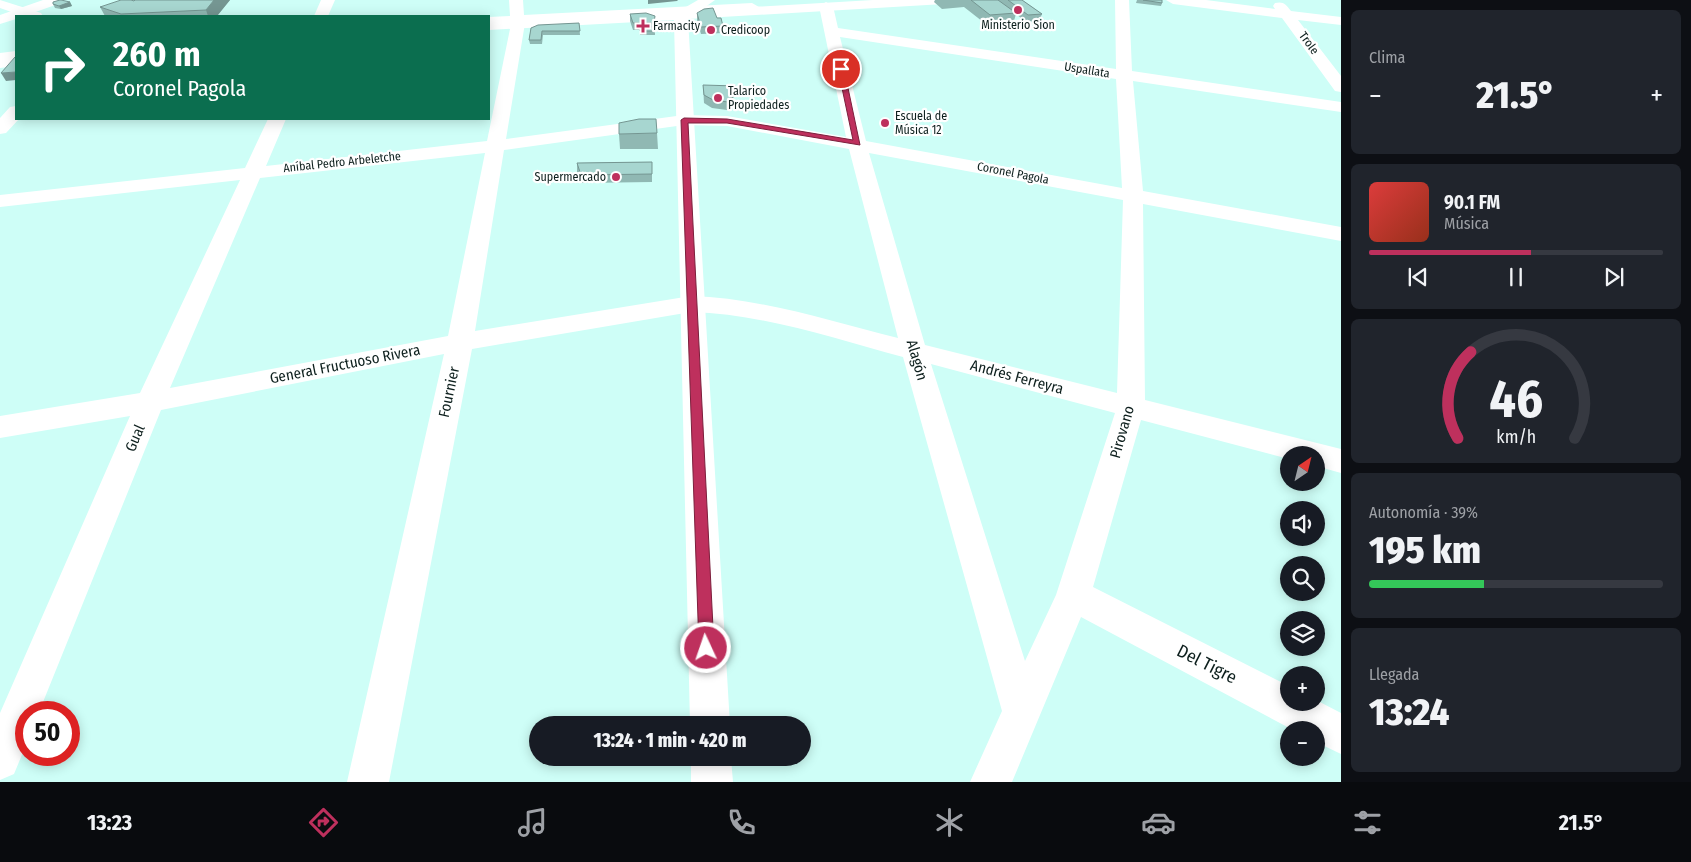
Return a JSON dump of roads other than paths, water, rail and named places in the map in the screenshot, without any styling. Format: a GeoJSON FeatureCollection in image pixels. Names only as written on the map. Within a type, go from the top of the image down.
{"type":"FeatureCollection","features":[{"type":"Feature","properties":{"kind":"street"},"geometry":{"type":"LineString","coordinates":[[0,20],[56,0]]}},
{"type":"Feature","properties":{"kind":"street"},"geometry":{"type":"LineString","coordinates":[[321,15],[328,0]]}},
{"type":"Feature","properties":{"kind":"street"},"geometry":{"type":"LineString","coordinates":[[490,20],[518,15],[882,0]]}},
{"type":"Feature","properties":{"kind":"street"},"geometry":{"type":"LineString","coordinates":[[710,716],[691,304],[681,19],[692,7],[944,0]]}},
{"type":"Feature","properties":{"kind":"street","name":"Pirovano"},"geometry":{"type":"LineString","coordinates":[[990,782],[1073,595],[1131,406],[1133,196],[1124,75],[1122,0]]}},
{"type":"Feature","properties":{"kind":"street"},"geometry":{"type":"LineString","coordinates":[[1172,0],[1341,21]]}},
{"type":"Feature","properties":{"kind":"street","name":"Trole"},"geometry":{"type":"LineString","coordinates":[[1276,0],[1341,87]]}},
{"type":"Feature","properties":{"kind":"street"},"geometry":{"type":"LineString","coordinates":[[692,7],[820,3]]}},
{"type":"Feature","properties":{"kind":"street","name":"Alagón"},"geometry":{"type":"LineString","coordinates":[[820,3],[833,32],[857,144],[914,350],[1021,710]]}},
{"type":"Feature","properties":{"kind":"street"},"geometry":{"type":"LineString","coordinates":[[0,4],[32,15]]}},
{"type":"Feature","properties":{"kind":"street"},"geometry":{"type":"LineString","coordinates":[[490,26],[518,15]]}},
{"type":"Feature","properties":{"kind":"street","name":"Fournier"},"geometry":{"type":"LineString","coordinates":[[368,782],[460,342],[518,15]]}},
{"type":"Feature","properties":{"kind":"street","name":"Uspallata"},"geometry":{"type":"LineString","coordinates":[[833,32],[1341,107]]}},
{"type":"Feature","properties":{"kind":"street"},"geometry":{"type":"LineString","coordinates":[[0,53],[15,52]]}},
{"type":"Feature","properties":{"kind":"street"},"geometry":{"type":"LineString","coordinates":[[0,58],[15,56]]}},
{"type":"Feature","properties":{"kind":"street"},"geometry":{"type":"LineString","coordinates":[[0,63],[15,61]]}},
{"type":"Feature","properties":{"kind":"street"},"geometry":{"type":"LineString","coordinates":[[0,129],[15,112]]}},
{"type":"Feature","properties":{"kind":"street","name":"Gual"},"geometry":{"type":"LineString","coordinates":[[0,760],[150,402],[277,120]]}},
{"type":"Feature","properties":{"kind":"street","name":"Coronel Pagola"},"geometry":{"type":"LineString","coordinates":[[684,120],[727,121],[1341,234]]}},
{"type":"Feature","properties":{"kind":"street","name":"Aníbal Pedro Arbeletche"},"geometry":{"type":"LineString","coordinates":[[0,201],[254,171],[495,146],[684,120]]}},
{"type":"Feature","properties":{"kind":"street","name":"General Fructuoso Rivera"},"geometry":{"type":"LineString","coordinates":[[0,427],[150,402],[460,342],[691,304]]}},
{"type":"Feature","properties":{"kind":"street","name":"Andrés Ferreyra"},"geometry":{"type":"LineString","coordinates":[[691,304],[723,305],[776,316],[1341,461]]}},
{"type":"Feature","properties":{"kind":"street","name":"Del Tigre"},"geometry":{"type":"LineString","coordinates":[[1073,595],[1341,734]]}},
{"type":"Feature","properties":{"kind":"street"},"geometry":{"type":"LineString","coordinates":[[711,766],[712,782]]}},
{"type":"Feature","properties":{"kind":"place","name":"Ministerio Sion"},"geometry":{"type":"Point","coordinates":[1018,10]}},
{"type":"Feature","properties":{"kind":"place","name":"Farmacity"},"geometry":{"type":"Point","coordinates":[643,26]}},
{"type":"Feature","properties":{"kind":"place","name":"Credicoop"},"geometry":{"type":"Point","coordinates":[711,30]}},
{"type":"Feature","properties":{"kind":"place","name":"Talarico Propiedades"},"geometry":{"type":"Point","coordinates":[718,98]}},
{"type":"Feature","properties":{"kind":"place","name":"Escuela de Música 12"},"geometry":{"type":"Point","coordinates":[885,123]}},
{"type":"Feature","properties":{"kind":"place","name":"Supermercado"},"geometry":{"type":"Point","coordinates":[616,177]}}]}
